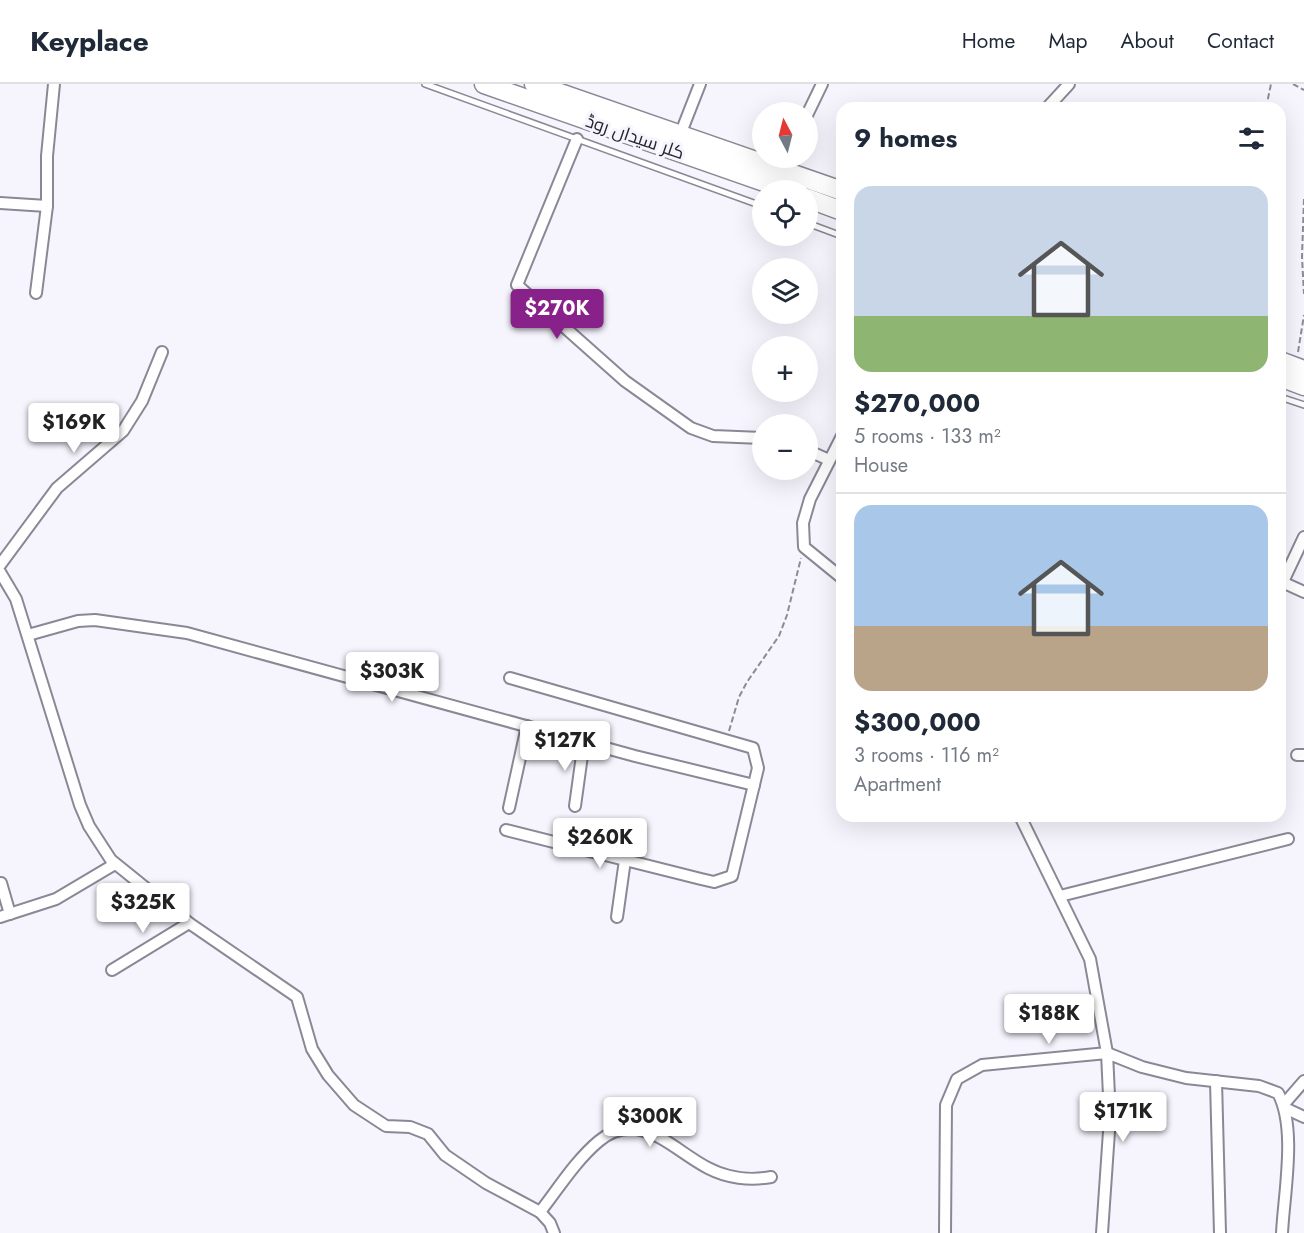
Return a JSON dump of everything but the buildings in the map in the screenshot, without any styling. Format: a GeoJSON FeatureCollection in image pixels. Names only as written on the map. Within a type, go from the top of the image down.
{"type":"FeatureCollection","features":[{"type":"Feature","properties":{"kind":"highway","name":"کلر سیداں روڈ"},"geometry":{"type":"LineString","coordinates":[[484,84],[758,180]]}},
{"type":"Feature","properties":{"kind":"highway"},"geometry":{"type":"LineString","coordinates":[[534,84],[680,135],[752,154]]}},
{"type":"Feature","properties":{"kind":"highway"},"geometry":{"type":"LineString","coordinates":[[796,168],[836,188]]}},
{"type":"Feature","properties":{"kind":"highway"},"geometry":{"type":"LineString","coordinates":[[818,202],[836,209]]}},
{"type":"Feature","properties":{"kind":"highway"},"geometry":{"type":"LineString","coordinates":[[1286,379],[1304,386]]}},
{"type":"Feature","properties":{"kind":"street"},"geometry":{"type":"LineString","coordinates":[[36,293],[47,206],[47,156],[54,84]]}},
{"type":"Feature","properties":{"kind":"street"},"geometry":{"type":"LineString","coordinates":[[680,135],[700,84]]}},
{"type":"Feature","properties":{"kind":"street"},"geometry":{"type":"LineString","coordinates":[[814,102],[822,84]]}},
{"type":"Feature","properties":{"kind":"street"},"geometry":{"type":"LineString","coordinates":[[1052,102],[1069,84]]}},
{"type":"Feature","properties":{"kind":"street"},"geometry":{"type":"LineString","coordinates":[[577,139],[517,285],[625,381],[691,428],[713,436],[752,438]]}},
{"type":"Feature","properties":{"kind":"street"},"geometry":{"type":"LineString","coordinates":[[0,203],[47,206]]}},
{"type":"Feature","properties":{"kind":"street"},"geometry":{"type":"LineString","coordinates":[[0,565],[57,488],[123,431],[142,401],[162,352]]}},
{"type":"Feature","properties":{"kind":"street"},"geometry":{"type":"LineString","coordinates":[[836,447],[810,498],[802,523],[804,547],[836,573]]}},
{"type":"Feature","properties":{"kind":"street"},"geometry":{"type":"LineString","coordinates":[[818,455],[829,460]]}},
{"type":"Feature","properties":{"kind":"street"},"geometry":{"type":"LineString","coordinates":[[1286,575],[1304,537]]}},
{"type":"Feature","properties":{"kind":"street"},"geometry":{"type":"LineString","coordinates":[[0,572],[16,599],[74,788],[88,826],[115,864],[189,923],[297,996],[312,1049],[328,1075],[358,1109],[386,1126],[423,1130],[445,1155],[486,1183],[540,1212],[550,1223],[554,1233]]}},
{"type":"Feature","properties":{"kind":"street"},"geometry":{"type":"LineString","coordinates":[[1286,587],[1304,592]]}},
{"type":"Feature","properties":{"kind":"street"},"geometry":{"type":"LineString","coordinates":[[28,635],[78,621],[95,620],[187,633],[527,726],[754,784]]}},
{"type":"Feature","properties":{"kind":"street"},"geometry":{"type":"LineString","coordinates":[[506,830],[714,882],[732,876],[758,768],[753,748],[510,678]]}},
{"type":"Feature","properties":{"kind":"street"},"geometry":{"type":"LineString","coordinates":[[509,807],[527,726]]}},
{"type":"Feature","properties":{"kind":"street"},"geometry":{"type":"LineString","coordinates":[[575,806],[584,741]]}},
{"type":"Feature","properties":{"kind":"street"},"geometry":{"type":"LineString","coordinates":[[1023,822],[1090,959],[1107,1053],[1110,1117],[1102,1233]]}},
{"type":"Feature","properties":{"kind":"street"},"geometry":{"type":"LineString","coordinates":[[1060,896],[1288,839]]}},
{"type":"Feature","properties":{"kind":"street"},"geometry":{"type":"LineString","coordinates":[[617,917],[625,860]]}},
{"type":"Feature","properties":{"kind":"street"},"geometry":{"type":"LineString","coordinates":[[1,883],[5,915],[56,899],[115,864]]}},
{"type":"Feature","properties":{"kind":"street"},"geometry":{"type":"LineString","coordinates":[[112,970],[189,923]]}},
{"type":"Feature","properties":{"kind":"street"},"geometry":{"type":"LineString","coordinates":[[945,1233],[946,1105],[957,1079],[982,1065],[1107,1053],[1142,1067],[1186,1078],[1259,1086],[1278,1093],[1285,1106],[1282,1233]]}},
{"type":"Feature","properties":{"kind":"street"},"geometry":{"type":"LineString","coordinates":[[1285,1106],[1304,1080]]}},
{"type":"Feature","properties":{"kind":"street"},"geometry":{"type":"LineString","coordinates":[[1216,1082],[1220,1233]]}},
{"type":"Feature","properties":{"kind":"street"},"geometry":{"type":"LineString","coordinates":[[1285,1106],[1304,1117]]}},
{"type":"Feature","properties":{"kind":"street"},"geometry":{"type":"LineString","coordinates":[[540,1212],[597,1142],[623,1128],[635,1128],[668,1140],[709,1169],[723,1174],[748,1179],[771,1177]]}},
{"type":"Feature","properties":{"kind":"lane"},"geometry":{"type":"LineString","coordinates":[[425,84],[752,202]]}},
{"type":"Feature","properties":{"kind":"lane"},"geometry":{"type":"LineString","coordinates":[[818,227],[836,234]]}},
{"type":"Feature","properties":{"kind":"lane"},"geometry":{"type":"LineString","coordinates":[[1286,399],[1304,405]]}},
{"type":"Feature","properties":{"kind":"path"},"geometry":{"type":"LineString","coordinates":[[1267,102],[1271,84]]}},
{"type":"Feature","properties":{"kind":"path"},"geometry":{"type":"LineString","coordinates":[[1293,84],[1304,90]]}},
{"type":"Feature","properties":{"kind":"path"},"geometry":{"type":"LineString","coordinates":[[1304,199],[1302,257],[1304,294]]}},
{"type":"Feature","properties":{"kind":"path"},"geometry":{"type":"LineString","coordinates":[[1293,366],[1304,315]]}},
{"type":"Feature","properties":{"kind":"path"},"geometry":{"type":"LineString","coordinates":[[727,739],[739,697],[783,626],[804,547]]}}]}
